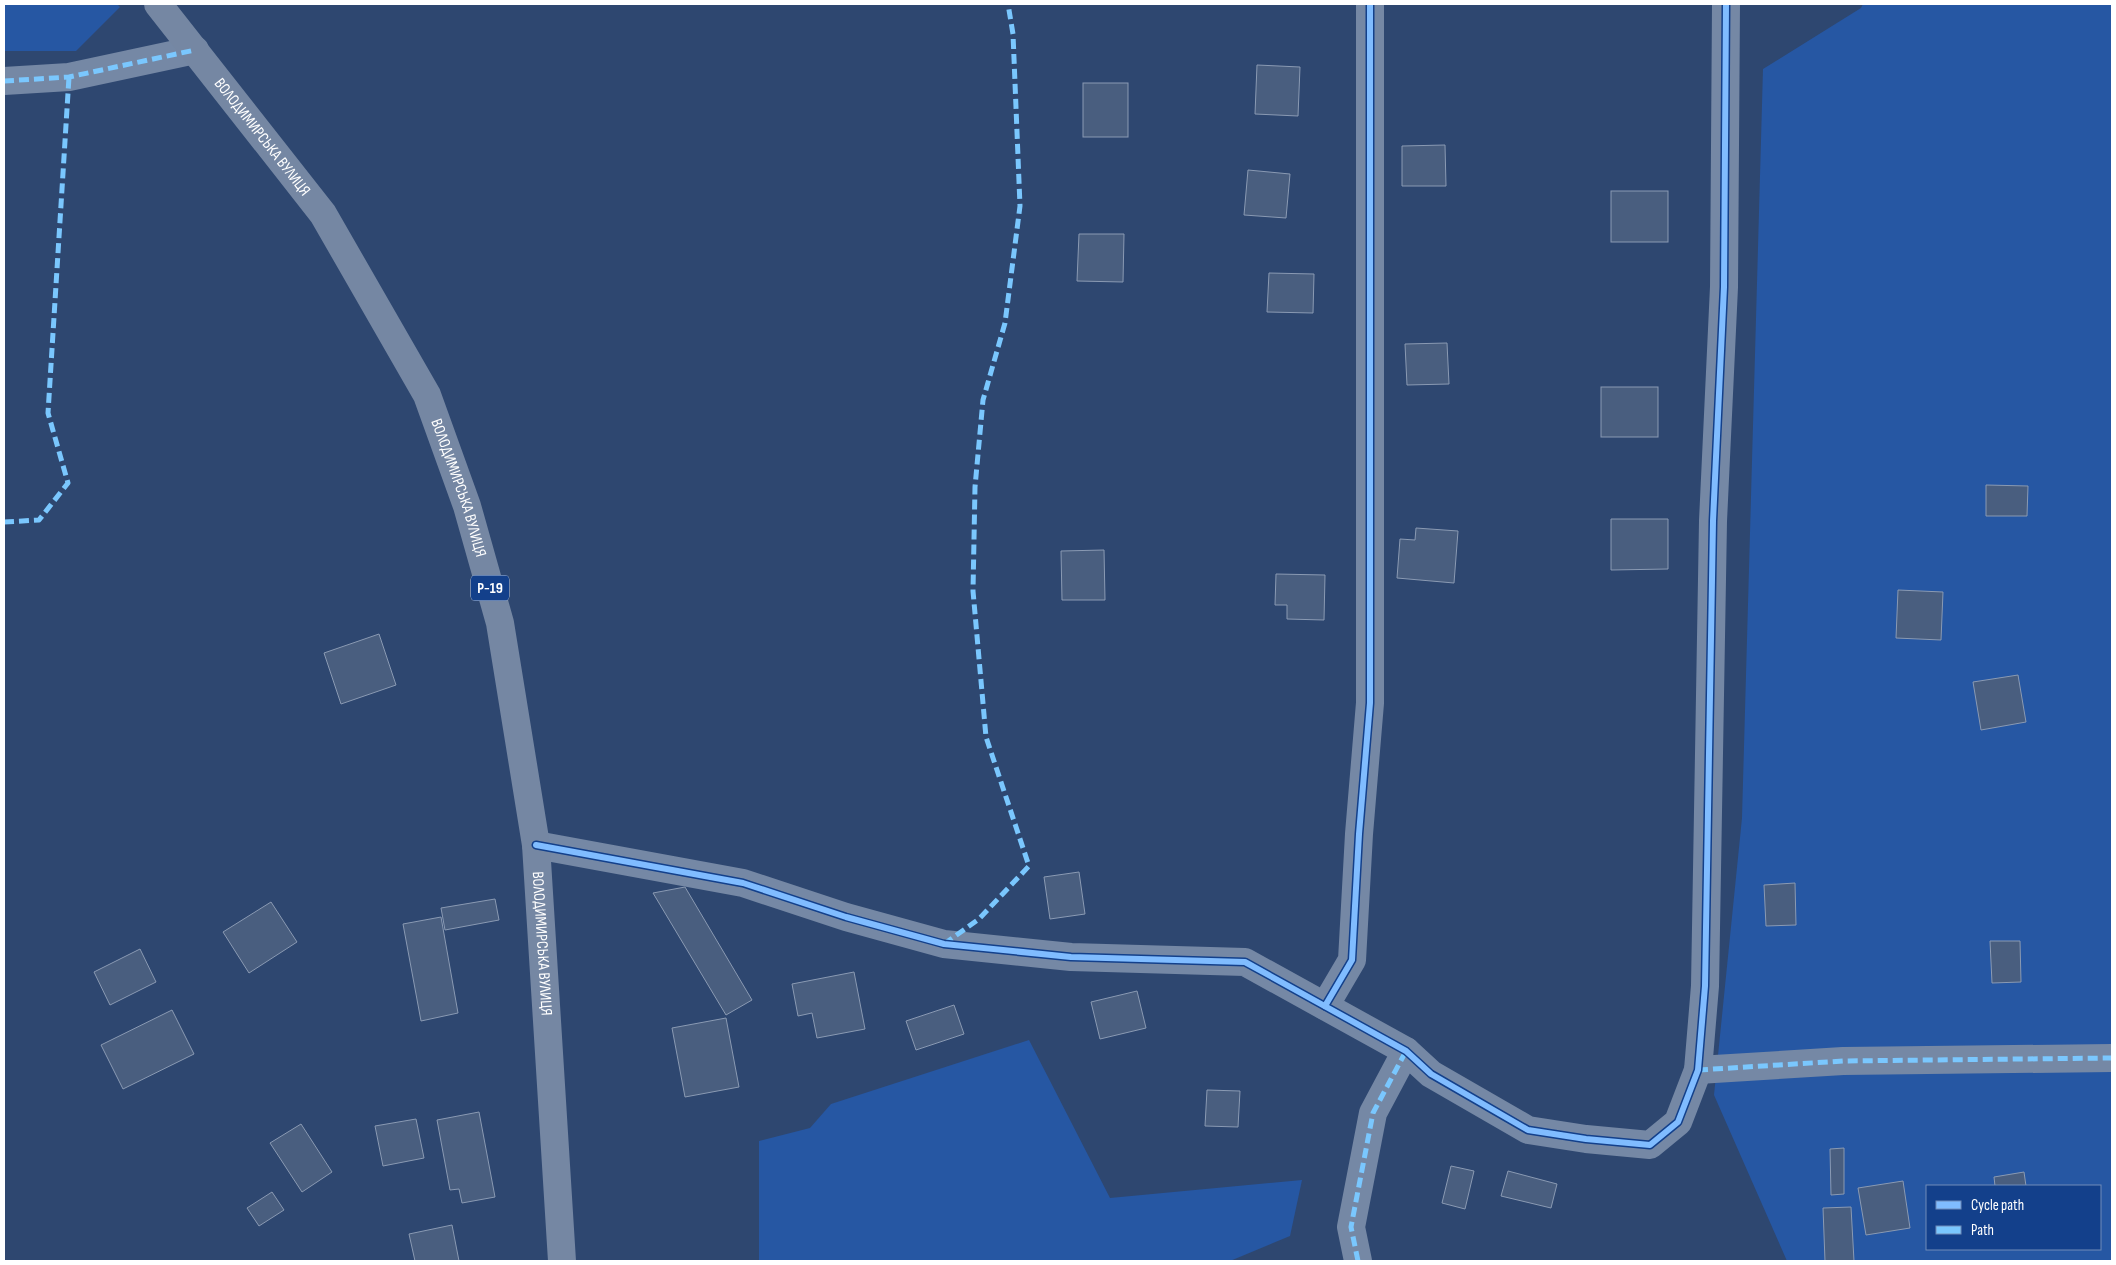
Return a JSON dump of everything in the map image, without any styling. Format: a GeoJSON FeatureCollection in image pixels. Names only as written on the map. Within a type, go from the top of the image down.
{"type":"FeatureCollection","features":[{"type":"Feature","properties":{"kind":"main road","name":"ВОЛОДИМИРСЬКА ВУЛИЦЯ"},"geometry":{"type":"LineString","coordinates":[[158,4],[323,214],[427,395],[467,506],[500,623],[536,845],[562,1261]]}},
{"type":"Feature","properties":{"kind":"street"},"geometry":{"type":"LineString","coordinates":[[1325,1006],[1352,960],[1359,834],[1370,703],[1370,4]]}},
{"type":"Feature","properties":{"kind":"street"},"geometry":{"type":"LineString","coordinates":[[536,845],[743,883],[846,917],[944,944],[1071,957],[1245,962],[1406,1051],[1431,1074],[1528,1130],[1586,1140],[1650,1145],[1678,1122],[1698,1070],[1705,986],[1713,521],[1724,287],[1726,4]]}},
{"type":"Feature","properties":{"kind":"street"},"geometry":{"type":"LineString","coordinates":[[4,81],[70,77],[195,50]]}},
{"type":"Feature","properties":{"kind":"street"},"geometry":{"type":"LineString","coordinates":[[1358,1261],[1351,1227],[1373,1113],[1406,1051]]}},
{"type":"Feature","properties":{"kind":"street"},"geometry":{"type":"LineString","coordinates":[[1698,1070],[1843,1061],[2112,1058]]}},
{"type":"Feature","properties":{"kind":"shaded area"},"geometry":{"type":"Polygon","coordinates":[[[4,4],[117,4],[120,7],[76,51],[4,51],[4,4]]]}},
{"type":"Feature","properties":{"kind":"shaded area"},"geometry":{"type":"Polygon","coordinates":[[[1863,4],[2112,4],[2112,1261],[1787,1261],[1714,1095],[1742,818],[1763,69],[1861,8],[1863,4]]]}},
{"type":"Feature","properties":{"kind":"shaded area"},"geometry":{"type":"Polygon","coordinates":[[[1029,1040],[1110,1198],[1302,1180],[1290,1236],[1230,1261],[759,1261],[759,1141],[810,1128],[831,1104],[1029,1040]]]}},
{"type":"Feature","properties":{"kind":"building"},"geometry":{"type":"Polygon","coordinates":[[[1257,65],[1300,67],[1298,116],[1255,114],[1257,65]]]}},
{"type":"Feature","properties":{"kind":"building"},"geometry":{"type":"Polygon","coordinates":[[[1083,83],[1128,83],[1128,137],[1083,137],[1083,83]]]}},
{"type":"Feature","properties":{"kind":"building"},"geometry":{"type":"Polygon","coordinates":[[[1445,145],[1446,186],[1402,186],[1402,146],[1445,145]]]}},
{"type":"Feature","properties":{"kind":"building"},"geometry":{"type":"Polygon","coordinates":[[[1248,170],[1290,174],[1286,218],[1244,215],[1248,170]]]}},
{"type":"Feature","properties":{"kind":"building"},"geometry":{"type":"Polygon","coordinates":[[[1611,191],[1668,191],[1668,242],[1611,242],[1611,191]]]}},
{"type":"Feature","properties":{"kind":"building"},"geometry":{"type":"Polygon","coordinates":[[[1079,234],[1124,234],[1123,282],[1077,281],[1079,234]]]}},
{"type":"Feature","properties":{"kind":"building"},"geometry":{"type":"Polygon","coordinates":[[[1269,273],[1314,274],[1313,313],[1267,312],[1269,273]]]}},
{"type":"Feature","properties":{"kind":"building"},"geometry":{"type":"Polygon","coordinates":[[[1447,343],[1449,384],[1407,385],[1405,344],[1447,343]]]}},
{"type":"Feature","properties":{"kind":"building"},"geometry":{"type":"Polygon","coordinates":[[[1601,387],[1658,387],[1658,437],[1601,437],[1601,387]]]}},
{"type":"Feature","properties":{"kind":"building"},"geometry":{"type":"Polygon","coordinates":[[[1986,485],[2028,486],[2027,516],[1986,516],[1986,485]]]}},
{"type":"Feature","properties":{"kind":"building"},"geometry":{"type":"Polygon","coordinates":[[[1611,519],[1668,519],[1668,569],[1611,570],[1611,519]]]}},
{"type":"Feature","properties":{"kind":"building"},"geometry":{"type":"Polygon","coordinates":[[[1416,528],[1458,531],[1454,583],[1397,578],[1400,539],[1415,540],[1416,528]]]}},
{"type":"Feature","properties":{"kind":"building"},"geometry":{"type":"Polygon","coordinates":[[[1104,550],[1105,600],[1062,600],[1061,551],[1104,550]]]}},
{"type":"Feature","properties":{"kind":"building"},"geometry":{"type":"Polygon","coordinates":[[[1276,574],[1325,575],[1324,620],[1287,619],[1287,605],[1275,605],[1276,574]]]}},
{"type":"Feature","properties":{"kind":"building"},"geometry":{"type":"Polygon","coordinates":[[[1898,590],[1943,592],[1941,640],[1896,638],[1898,590]]]}},
{"type":"Feature","properties":{"kind":"building"},"geometry":{"type":"Polygon","coordinates":[[[379,634],[396,685],[341,704],[324,653],[379,634]]]}},
{"type":"Feature","properties":{"kind":"building"},"geometry":{"type":"Polygon","coordinates":[[[2018,675],[2026,722],[1981,730],[1973,682],[2018,675]]]}},
{"type":"Feature","properties":{"kind":"building"},"geometry":{"type":"Polygon","coordinates":[[[1079,872],[1085,914],[1050,919],[1044,877],[1079,872]]]}},
{"type":"Feature","properties":{"kind":"building"},"geometry":{"type":"Polygon","coordinates":[[[1795,883],[1796,925],[1766,926],[1764,885],[1795,883]]]}},
{"type":"Feature","properties":{"kind":"building"},"geometry":{"type":"Polygon","coordinates":[[[685,887],[752,1000],[726,1015],[653,893],[685,887]]]}},
{"type":"Feature","properties":{"kind":"building"},"geometry":{"type":"Polygon","coordinates":[[[495,899],[499,920],[445,930],[441,908],[495,899]]]}},
{"type":"Feature","properties":{"kind":"building"},"geometry":{"type":"Polygon","coordinates":[[[271,902],[297,942],[249,973],[223,932],[271,902]]]}},
{"type":"Feature","properties":{"kind":"building"},"geometry":{"type":"Polygon","coordinates":[[[441,917],[458,1013],[421,1021],[403,924],[441,917]]]}},
{"type":"Feature","properties":{"kind":"building"},"geometry":{"type":"Polygon","coordinates":[[[1990,941],[2020,941],[2021,982],[1992,983],[1990,941]]]}},
{"type":"Feature","properties":{"kind":"building"},"geometry":{"type":"Polygon","coordinates":[[[140,949],[156,982],[110,1005],[94,972],[140,949]]]}},
{"type":"Feature","properties":{"kind":"building"},"geometry":{"type":"Polygon","coordinates":[[[854,972],[865,1029],[817,1038],[812,1013],[798,1016],[792,984],[854,972]]]}},
{"type":"Feature","properties":{"kind":"building"},"geometry":{"type":"Polygon","coordinates":[[[1137,991],[1146,1028],[1100,1039],[1091,1002],[1137,991]]]}},
{"type":"Feature","properties":{"kind":"building"},"geometry":{"type":"Polygon","coordinates":[[[954,1005],[964,1034],[916,1050],[906,1021],[954,1005]]]}},
{"type":"Feature","properties":{"kind":"building"},"geometry":{"type":"Polygon","coordinates":[[[172,1010],[194,1054],[123,1089],[101,1045],[172,1010]]]}},
{"type":"Feature","properties":{"kind":"building"},"geometry":{"type":"Polygon","coordinates":[[[726,1018],[739,1087],[685,1097],[672,1028],[726,1018]]]}},
{"type":"Feature","properties":{"kind":"building"},"geometry":{"type":"Polygon","coordinates":[[[1207,1090],[1240,1091],[1238,1127],[1205,1126],[1207,1090]]]}},
{"type":"Feature","properties":{"kind":"building"},"geometry":{"type":"Polygon","coordinates":[[[479,1112],[495,1197],[462,1203],[459,1189],[450,1190],[437,1120],[479,1112]]]}},
{"type":"Feature","properties":{"kind":"building"},"geometry":{"type":"Polygon","coordinates":[[[416,1119],[424,1158],[383,1166],[375,1126],[416,1119]]]}},
{"type":"Feature","properties":{"kind":"building"},"geometry":{"type":"Polygon","coordinates":[[[301,1124],[332,1172],[302,1192],[270,1143],[301,1124]]]}},
{"type":"Feature","properties":{"kind":"building"},"geometry":{"type":"Polygon","coordinates":[[[1844,1148],[1844,1194],[1831,1195],[1830,1149],[1844,1148]]]}},
{"type":"Feature","properties":{"kind":"building"},"geometry":{"type":"Polygon","coordinates":[[[1451,1166],[1474,1171],[1465,1209],[1442,1203],[1451,1166]]]}},
{"type":"Feature","properties":{"kind":"building"},"geometry":{"type":"Polygon","coordinates":[[[1508,1171],[1557,1184],[1551,1208],[1501,1196],[1508,1171]]]}},
{"type":"Feature","properties":{"kind":"building"},"geometry":{"type":"Polygon","coordinates":[[[2024,1172],[2026,1185],[1995,1185],[1994,1177],[2024,1172]]]}},
{"type":"Feature","properties":{"kind":"building"},"geometry":{"type":"Polygon","coordinates":[[[1903,1181],[1910,1228],[1866,1235],[1858,1188],[1903,1181]]]}},
{"type":"Feature","properties":{"kind":"building"},"geometry":{"type":"Polygon","coordinates":[[[272,1192],[284,1210],[259,1226],[247,1208],[272,1192]]]}},
{"type":"Feature","properties":{"kind":"building"},"geometry":{"type":"Polygon","coordinates":[[[1851,1207],[1854,1261],[1825,1261],[1823,1208],[1851,1207]]]}},
{"type":"Feature","properties":{"kind":"building"},"geometry":{"type":"Polygon","coordinates":[[[452,1225],[459,1261],[415,1261],[409,1234],[452,1225]]]}},
{"type":"Feature","properties":{"kind":"marked path"},"geometry":{"type":"LineString","coordinates":[[944,944],[979,919],[1029,866],[986,737],[973,591],[975,487],[983,400],[1005,323],[1020,206],[1013,34],[1008,4]]}},
{"type":"Feature","properties":{"kind":"marked path"},"geometry":{"type":"LineString","coordinates":[[4,81],[69,77],[195,50]]}},
{"type":"Feature","properties":{"kind":"marked path"},"geometry":{"type":"LineString","coordinates":[[4,522],[39,520],[68,483],[48,413],[69,77]]}},
{"type":"Feature","properties":{"kind":"marked path"},"geometry":{"type":"LineString","coordinates":[[1358,1261],[1351,1227],[1373,1113],[1406,1051]]}},
{"type":"Feature","properties":{"kind":"marked path"},"geometry":{"type":"LineString","coordinates":[[1698,1070],[1843,1061],[2112,1058]]}},
{"type":"Feature","properties":{"kind":"cycle path"},"geometry":{"type":"LineString","coordinates":[[1325,1006],[1352,960],[1359,834],[1370,703],[1370,4]]}},
{"type":"Feature","properties":{"kind":"cycle path"},"geometry":{"type":"LineString","coordinates":[[536,845],[743,883],[846,917],[944,944],[1071,957],[1245,962],[1406,1051],[1431,1074],[1528,1130],[1586,1139],[1650,1145],[1678,1122],[1698,1070],[1705,986],[1713,521],[1724,287],[1726,4]]}}]}
